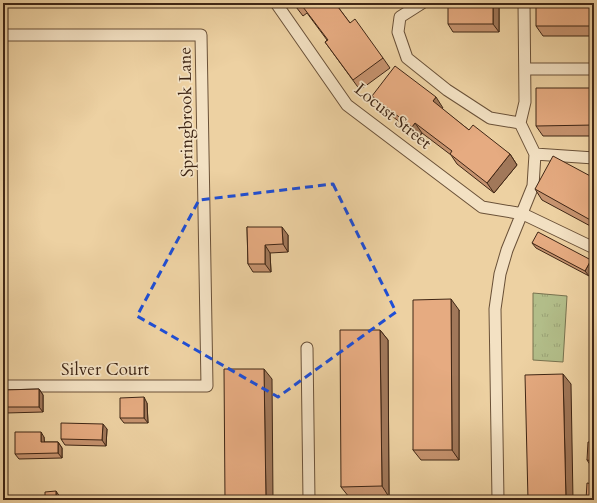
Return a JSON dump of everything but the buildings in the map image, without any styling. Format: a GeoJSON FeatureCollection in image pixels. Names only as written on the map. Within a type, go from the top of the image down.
{"type":"FeatureCollection","features":[{"type":"Feature","properties":{"kind":"street","name":"Locust Street"},"geometry":{"type":"LineString","coordinates":[[276,3],[347,105],[482,207],[522,214],[594,248]]}},
{"type":"Feature","properties":{"kind":"street"},"geometry":{"type":"LineString","coordinates":[[422,3],[400,17],[398,32],[407,58],[447,90],[490,118],[520,123]]}},
{"type":"Feature","properties":{"kind":"street"},"geometry":{"type":"LineString","coordinates":[[498,500],[495,309],[502,268],[507,250],[533,186],[534,154],[520,123],[525,102],[524,3]]}},
{"type":"Feature","properties":{"kind":"street","name":"Springbrook Lane"},"geometry":{"type":"LineString","coordinates":[[3,35],[202,35],[208,386]]}},
{"type":"Feature","properties":{"kind":"street"},"geometry":{"type":"LineString","coordinates":[[525,69],[594,69]]}},
{"type":"Feature","properties":{"kind":"street"},"geometry":{"type":"LineString","coordinates":[[534,154],[594,158]]}},
{"type":"Feature","properties":{"kind":"street"},"geometry":{"type":"LineString","coordinates":[[307,348],[309,500]]}},
{"type":"Feature","properties":{"kind":"street","name":"Silver Court"},"geometry":{"type":"LineString","coordinates":[[3,386],[208,386]]}},
{"type":"Feature","properties":{"kind":"highlighted area"},"geometry":{"type":"Polygon","coordinates":[[[333,184],[396,312],[278,397],[137,316],[199,200],[333,184]]]}},
{"type":"Feature","properties":{"kind":"green space"},"geometry":{"type":"Polygon","coordinates":[[[533,293],[567,296],[563,362],[533,360],[533,293]]]}}]}
